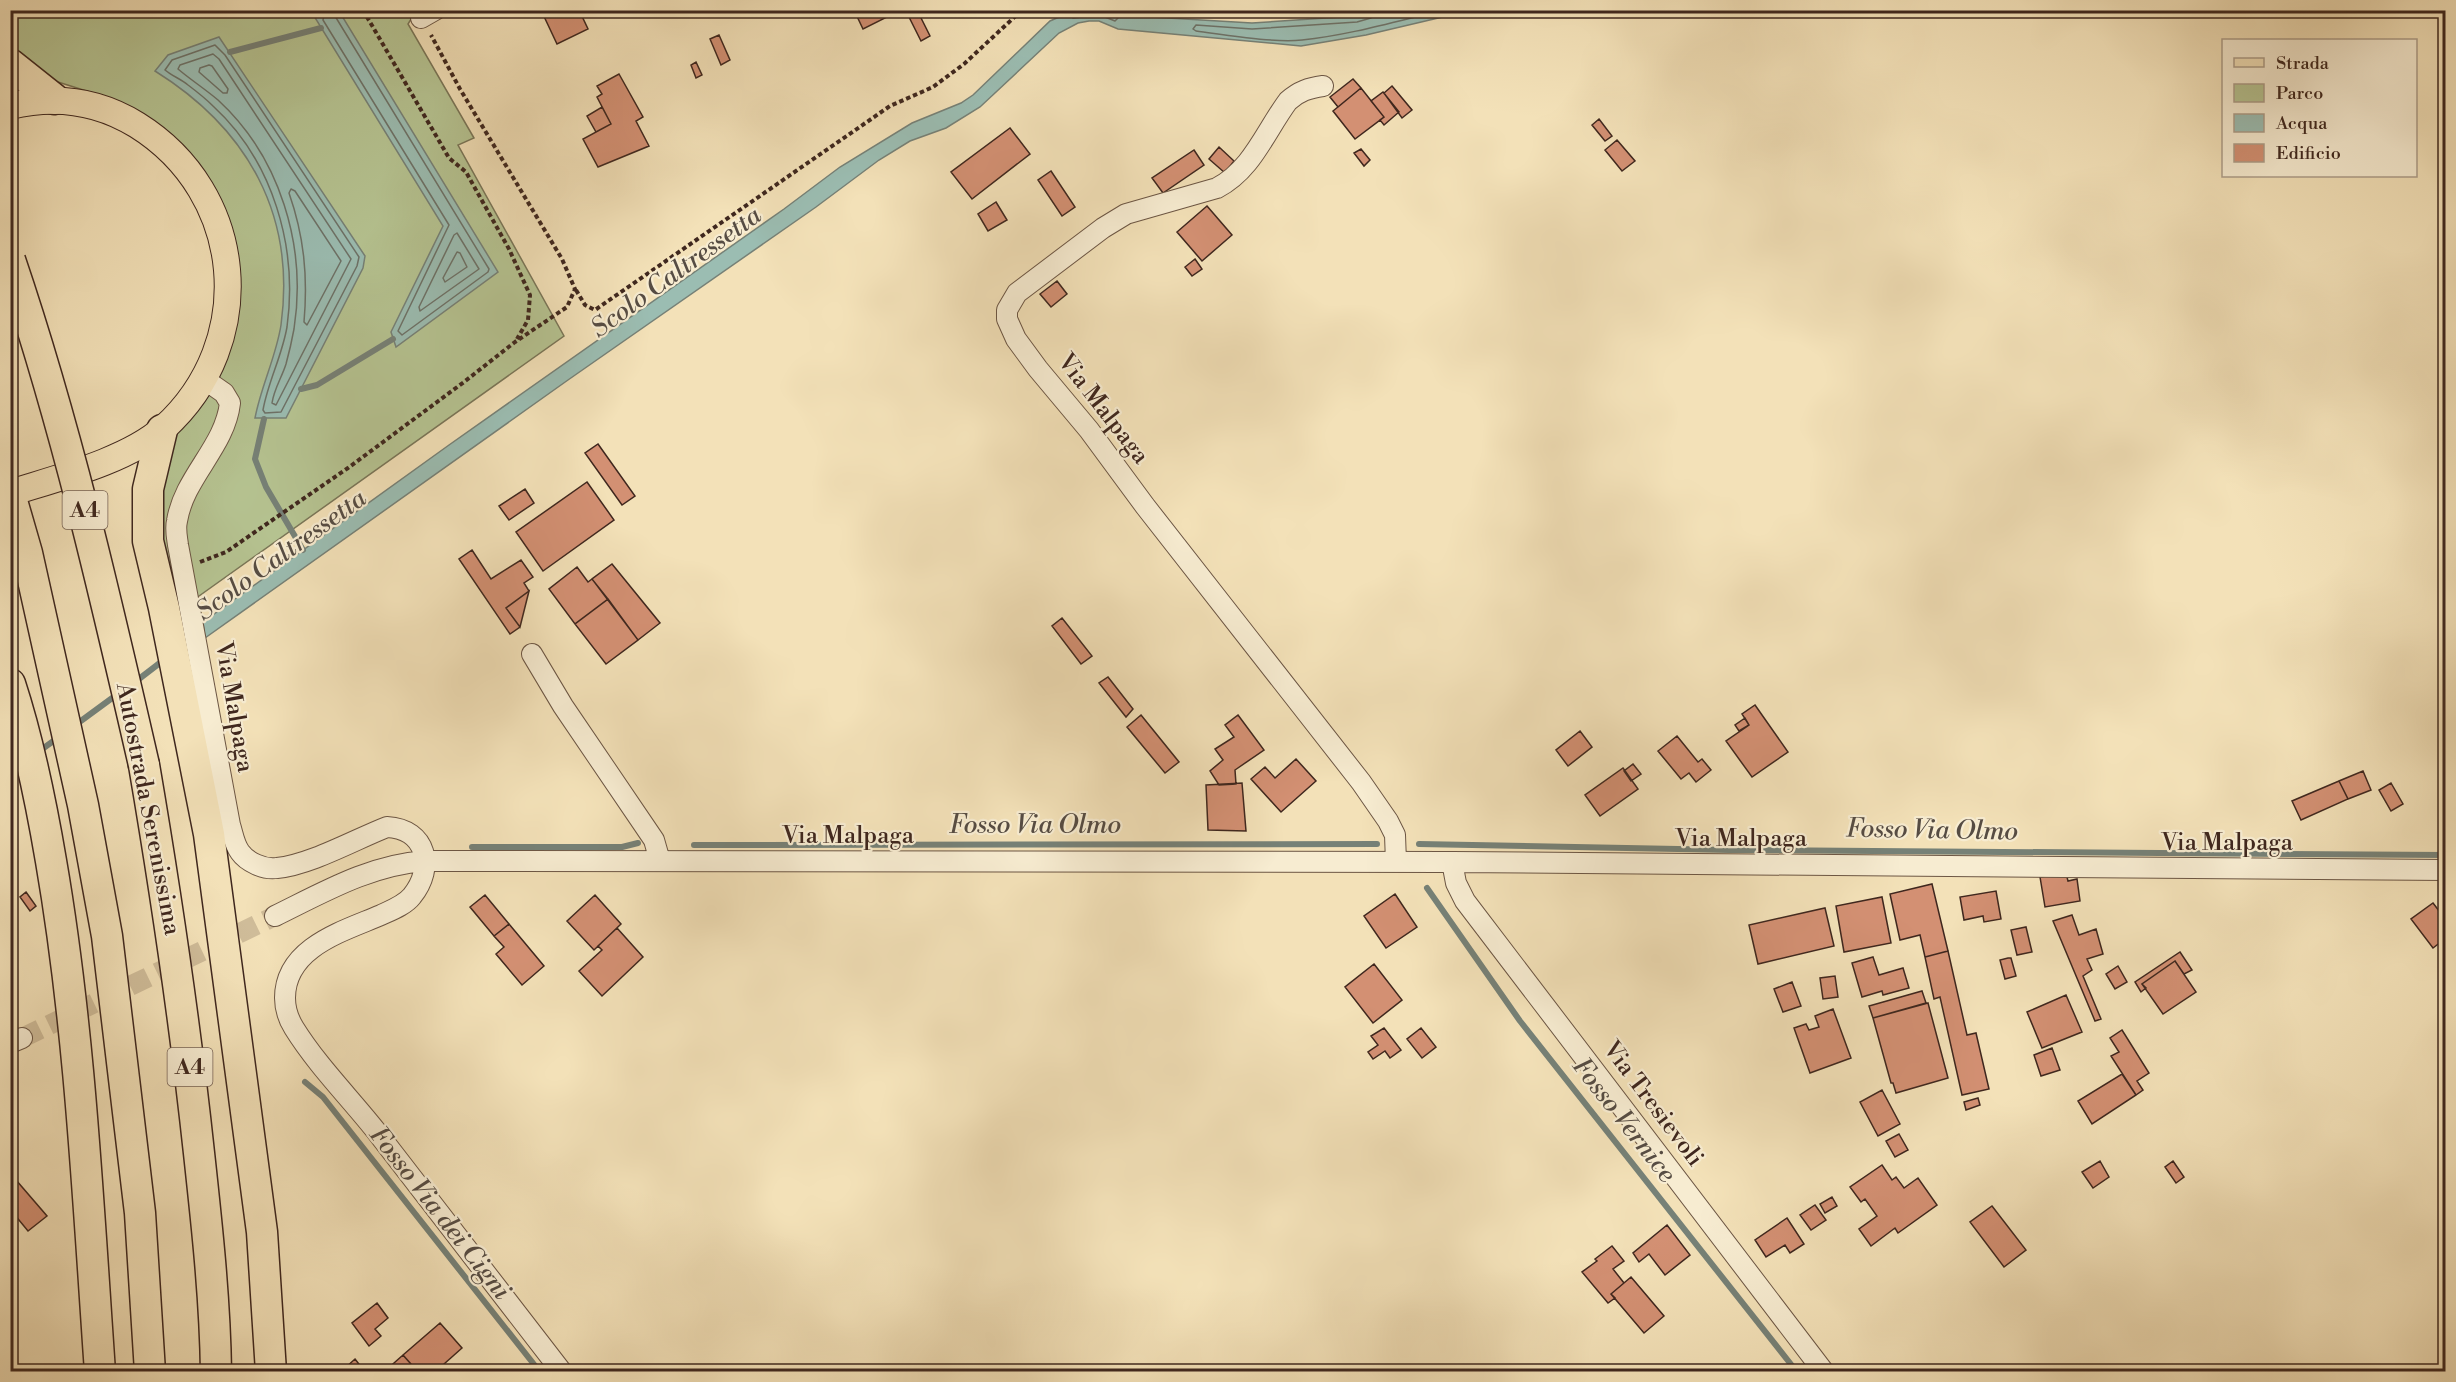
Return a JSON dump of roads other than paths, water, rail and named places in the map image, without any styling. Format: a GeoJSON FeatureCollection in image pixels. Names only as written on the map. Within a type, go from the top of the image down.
{"type":"FeatureCollection","features":[{"type":"Feature","properties":{"kind":"highway"},"geometry":{"type":"LineString","coordinates":[[10,64],[54,99]]}},
{"type":"Feature","properties":{"kind":"highway","name":"Autostrada Serenissima"},"geometry":{"type":"LineString","coordinates":[[10,260],[72,460],[98,561],[144,765],[170,918],[190,1070],[205,1206],[216,1371]]}},
{"type":"Feature","properties":{"kind":"highway"},"geometry":{"type":"LineString","coordinates":[[162,430],[148,489],[146,522],[148,541],[164,608],[190,677],[262,1232],[271,1371]]}},
{"type":"Feature","properties":{"kind":"highway"},"geometry":{"type":"LineString","coordinates":[[10,493],[27,553],[83,805],[107,936],[140,1213],[150,1371]]}},
{"type":"Feature","properties":{"kind":"highway"},"geometry":{"type":"LineString","coordinates":[[10,684],[22,721],[44,823],[67,957],[78,1069],[100,1371]]}},
{"type":"Feature","properties":{"kind":"main road"},"geometry":{"type":"LineString","coordinates":[[10,106],[54,99],[80,103],[105,110],[151,134],[183,164],[203,192],[215,216],[223,240],[228,292],[226,318],[220,344],[204,379],[181,412],[162,430],[116,457],[10,493]]}},
{"type":"Feature","properties":{"kind":"street","name":"Via Malpaga"},"geometry":{"type":"LineString","coordinates":[[1323,86],[1309,88],[1288,101],[1245,167],[1228,183],[1126,214],[1103,228],[1017,293],[1007,310],[1007,319],[1016,339],[1361,782],[1395,835],[1396,862]]}},
{"type":"Feature","properties":{"kind":"street","name":"Via Malpaga"},"geometry":{"type":"LineString","coordinates":[[204,379],[224,393],[230,403],[228,419],[196,471],[176,523],[185,578],[190,677],[236,845],[252,862],[277,868],[315,857],[387,827],[395,827],[416,837],[423,846],[425,861]]}},
{"type":"Feature","properties":{"kind":"street"},"geometry":{"type":"LineString","coordinates":[[532,654],[563,706],[654,840],[660,861]]}},
{"type":"Feature","properties":{"kind":"street","name":"Via Malpaga"},"geometry":{"type":"LineString","coordinates":[[275,916],[370,871],[425,861],[1452,862],[2445,870]]}},
{"type":"Feature","properties":{"kind":"street"},"geometry":{"type":"LineString","coordinates":[[425,861],[422,877],[412,896],[398,908],[320,942],[303,956],[294,967],[287,982],[285,999],[287,1014],[310,1051],[351,1100],[562,1371]]}},
{"type":"Feature","properties":{"kind":"street","name":"Via Tresievoli"},"geometry":{"type":"LineString","coordinates":[[1452,862],[1456,883],[1465,901],[1824,1371]]}},
{"type":"Feature","properties":{"kind":"water"},"geometry":{"type":"Polygon","coordinates":[[[1109,10],[1134,16],[1252,23],[1356,16],[1380,10],[1492,11],[1451,15],[1366,35],[1301,46],[1118,29],[1099,21],[1078,23],[1059,33],[980,107],[946,128],[910,141],[879,160],[816,207],[205,638],[203,622],[840,167],[912,123],[961,103],[973,95],[1050,21],[1073,11],[1109,10]]]}},
{"type":"Feature","properties":{"kind":"water"},"geometry":{"type":"Polygon","coordinates":[[[322,11],[339,11],[498,272],[396,347],[391,332],[443,226],[314,16],[322,11]]]}},
{"type":"Feature","properties":{"kind":"water"},"geometry":{"type":"Polygon","coordinates":[[[219,37],[365,256],[363,268],[286,418],[255,418],[281,325],[284,285],[281,247],[272,212],[258,178],[240,148],[216,120],[188,94],[155,71],[168,55],[219,37]]]}},
{"type":"Feature","properties":{"kind":"waterway"},"geometry":{"type":"LineString","coordinates":[[230,52],[321,28]]}},
{"type":"Feature","properties":{"kind":"waterway"},"geometry":{"type":"LineString","coordinates":[[301,389],[317,385],[393,339]]}},
{"type":"Feature","properties":{"kind":"waterway"},"geometry":{"type":"LineString","coordinates":[[264,419],[255,459],[266,487],[303,550]]}},
{"type":"Feature","properties":{"kind":"waterway","name":"Scolo Caltressetta"},"geometry":{"type":"LineString","coordinates":[[135,682],[165,659]]}},
{"type":"Feature","properties":{"kind":"waterway","name":"Scolo Caltressetta"},"geometry":{"type":"LineString","coordinates":[[74,726],[119,693]]}},
{"type":"Feature","properties":{"kind":"waterway","name":"Scolo Caltressetta"},"geometry":{"type":"LineString","coordinates":[[38,752],[59,737]]}},
{"type":"Feature","properties":{"kind":"waterway","name":"Scolo Caltressetta"},"geometry":{"type":"LineString","coordinates":[[10,772],[22,764]]}},
{"type":"Feature","properties":{"kind":"waterway","name":"Fosso Via Olmo"},"geometry":{"type":"LineString","coordinates":[[472,847],[622,847],[638,843]]}},
{"type":"Feature","properties":{"kind":"waterway","name":"Fosso Via Olmo"},"geometry":{"type":"LineString","coordinates":[[694,845],[1377,844]]}},
{"type":"Feature","properties":{"kind":"waterway","name":"Fosso Via Olmo"},"geometry":{"type":"LineString","coordinates":[[1419,844],[1729,850],[2446,855]]}},
{"type":"Feature","properties":{"kind":"waterway","name":"Fosso Vernice"},"geometry":{"type":"LineString","coordinates":[[1427,888],[1520,1021],[1797,1372]]}},
{"type":"Feature","properties":{"kind":"waterway","name":"Fosso Via dei Cigni"},"geometry":{"type":"LineString","coordinates":[[305,1082],[323,1097],[540,1372]]}},
{"type":"Feature","properties":{"kind":"tunnel"},"geometry":{"type":"LineString","coordinates":[[22,1038],[275,916]]}}]}
